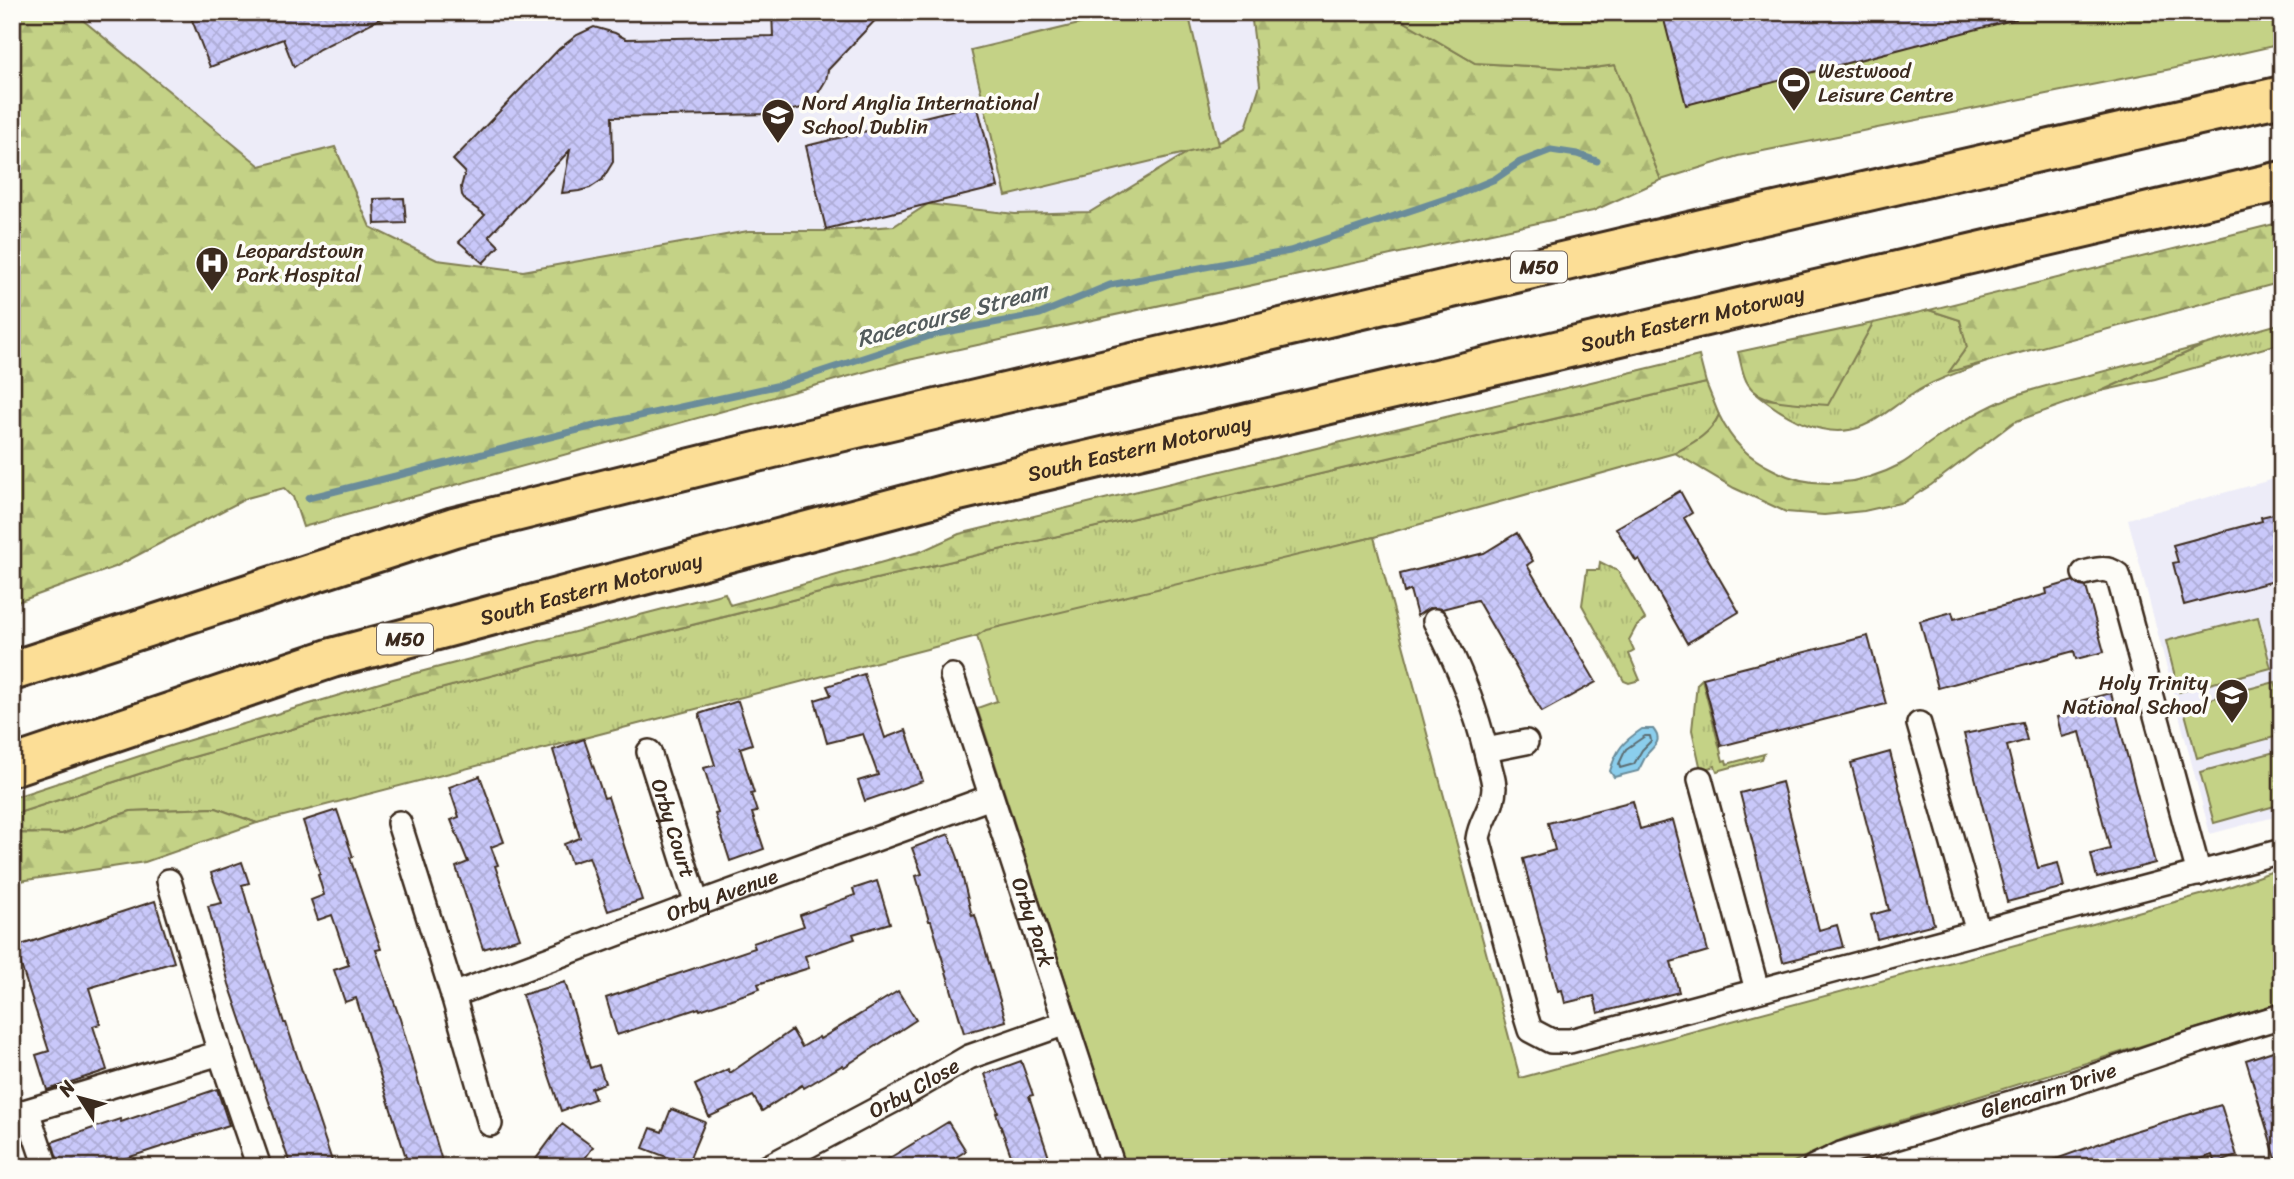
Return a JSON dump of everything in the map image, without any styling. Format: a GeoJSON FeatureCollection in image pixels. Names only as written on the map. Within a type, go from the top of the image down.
{"type":"FeatureCollection","features":[{"type":"Feature","properties":{"kind":"highway","name":"M50"},"geometry":{"type":"LineString","coordinates":[[12,671],[454,527],[797,442],[2282,96]]}},
{"type":"Feature","properties":{"kind":"highway","name":"South Eastern Motorway"},"geometry":{"type":"LineString","coordinates":[[12,766],[332,658],[958,491],[2282,181]]}},
{"type":"Feature","properties":{"kind":"street"},"geometry":{"type":"LineString","coordinates":[[2084,573],[2102,569],[2112,570],[2118,575],[2199,874]]}},
{"type":"Feature","properties":{"kind":"street"},"geometry":{"type":"LineString","coordinates":[[1435,621],[1461,673],[1486,751],[1494,786],[1493,800],[1479,827],[1478,839],[1530,1030],[1551,1041],[1570,1041],[2282,851]]}},
{"type":"Feature","properties":{"kind":"street","name":"Orby Park"},"geometry":{"type":"LineString","coordinates":[[952,676],[1113,1167]]}},
{"type":"Feature","properties":{"kind":"street"},"geometry":{"type":"LineString","coordinates":[[1919,724],[1978,932]]}},
{"type":"Feature","properties":{"kind":"street"},"geometry":{"type":"LineString","coordinates":[[1486,751],[1526,742]]}},
{"type":"Feature","properties":{"kind":"street","name":"Orby Court"},"geometry":{"type":"LineString","coordinates":[[649,752],[697,904]]}},
{"type":"Feature","properties":{"kind":"street"},"geometry":{"type":"LineString","coordinates":[[1700,779],[1757,990]]}},
{"type":"Feature","properties":{"kind":"street","name":"Orby Avenue"},"geometry":{"type":"LineString","coordinates":[[453,995],[991,797]]}},
{"type":"Feature","properties":{"kind":"street"},"geometry":{"type":"LineString","coordinates":[[399,823],[453,995],[489,1124]]}},
{"type":"Feature","properties":{"kind":"street"},"geometry":{"type":"LineString","coordinates":[[169,881],[220,1053],[258,1167]]}},
{"type":"Feature","properties":{"kind":"street","name":"Glencairn Drive"},"geometry":{"type":"LineString","coordinates":[[1814,1167],[1841,1154],[2057,1089],[2282,1016]]}},
{"type":"Feature","properties":{"kind":"street","name":"Orby Close"},"geometry":{"type":"LineString","coordinates":[[768,1167],[900,1097],[969,1056],[1066,1023]]}},
{"type":"Feature","properties":{"kind":"street"},"geometry":{"type":"LineString","coordinates":[[46,1167],[27,1111],[220,1053]]}},
{"type":"Feature","properties":{"kind":"shaded area"},"geometry":{"type":"Polygon","coordinates":[[[12,12],[1388,12],[1475,63],[1508,165],[554,412],[12,12]]]}},
{"type":"Feature","properties":{"kind":"shaded area","name":"Holy Trinity National School"},"geometry":{"type":"Polygon","coordinates":[[[2282,477],[2282,815],[2210,834],[2128,519],[2282,477]]]}},
{"type":"Feature","properties":{"kind":"green space"},"geometry":{"type":"Polygon","coordinates":[[[12,12],[73,12],[260,166],[335,147],[370,227],[437,260],[523,271],[748,231],[825,231],[894,226],[928,204],[1015,214],[1090,212],[1195,148],[1222,141],[1246,128],[1260,85],[1252,21],[1241,12],[1388,12],[1475,63],[1586,69],[1615,65],[1661,180],[1593,211],[904,361],[303,527],[293,497],[284,488],[247,498],[115,567],[12,604],[12,12]]]}},
{"type":"Feature","properties":{"kind":"green space"},"geometry":{"type":"Polygon","coordinates":[[[1129,12],[1188,12],[1219,145],[1006,196],[971,50],[1129,12]]]}},
{"type":"Feature","properties":{"kind":"green space","name":"Westwood Leisure Centre"},"geometry":{"type":"Polygon","coordinates":[[[1388,12],[2282,12],[2282,44],[2171,69],[1738,156],[1661,180],[1615,65],[1586,69],[1475,63],[1388,12]]]}},
{"type":"Feature","properties":{"kind":"green space"},"geometry":{"type":"Polygon","coordinates":[[[2282,222],[2282,282],[1949,372],[1967,347],[1960,320],[1929,310],[2282,222]]]}},
{"type":"Feature","properties":{"kind":"green space"},"geometry":{"type":"Polygon","coordinates":[[[1929,310],[1960,320],[1967,347],[1950,371],[1987,362],[1930,384],[1876,419],[1849,430],[1819,429],[1805,424],[1778,410],[1754,392],[1765,399],[1827,404],[1873,323],[1929,310]]]}},
{"type":"Feature","properties":{"kind":"green space"},"geometry":{"type":"Polygon","coordinates":[[[1873,323],[1828,405],[1773,400],[1754,391],[1743,373],[1738,352],[1873,323]]]}},
{"type":"Feature","properties":{"kind":"green space"},"geometry":{"type":"Polygon","coordinates":[[[2282,323],[2282,343],[2155,379],[2101,391],[2204,345],[2282,323]]]}},
{"type":"Feature","properties":{"kind":"green space"},"geometry":{"type":"Polygon","coordinates":[[[2204,345],[2101,391],[2014,422],[1931,485],[1904,502],[1864,511],[1824,515],[1786,512],[1734,488],[1675,453],[1706,433],[1719,415],[1741,448],[1774,470],[1805,481],[1854,481],[1901,464],[1959,424],[2009,398],[2204,345]]]}},
{"type":"Feature","properties":{"kind":"green space"},"geometry":{"type":"Polygon","coordinates":[[[1699,356],[1706,383],[859,583],[525,667],[179,761],[12,815],[12,798],[173,745],[393,679],[725,593],[730,605],[922,551],[959,534],[1699,356]]]}},
{"type":"Feature","properties":{"kind":"green space"},"geometry":{"type":"Polygon","coordinates":[[[1706,383],[1719,415],[1706,433],[1675,453],[1374,537],[977,636],[257,823],[216,808],[131,811],[62,834],[12,833],[12,815],[179,761],[363,709],[859,583],[1706,383]]]}},
{"type":"Feature","properties":{"kind":"green space"},"geometry":{"type":"Polygon","coordinates":[[[1374,537],[1520,1078],[2223,889],[2282,868],[2282,1002],[1845,1138],[1783,1167],[1126,1167],[977,708],[997,701],[977,636],[986,630],[1374,537]]]}},
{"type":"Feature","properties":{"kind":"green space"},"geometry":{"type":"Polygon","coordinates":[[[1600,562],[1618,571],[1645,619],[1636,627],[1629,640],[1634,651],[1629,654],[1640,680],[1629,683],[1624,681],[1582,605],[1587,570],[1599,570],[1600,562]]]}},
{"type":"Feature","properties":{"kind":"green space"},"geometry":{"type":"Polygon","coordinates":[[[2258,617],[2271,668],[2179,692],[2166,641],[2258,617]]]}},
{"type":"Feature","properties":{"kind":"green space"},"geometry":{"type":"Polygon","coordinates":[[[1702,679],[1723,761],[1726,760],[1727,764],[1764,754],[1762,759],[1717,771],[1715,766],[1701,770],[1692,730],[1697,684],[1702,679]]]}},
{"type":"Feature","properties":{"kind":"green space"},"geometry":{"type":"Polygon","coordinates":[[[2275,682],[2282,707],[2282,735],[2197,758],[2183,706],[2275,682]]]}},
{"type":"Feature","properties":{"kind":"green space"},"geometry":{"type":"Polygon","coordinates":[[[2282,750],[2282,804],[2214,823],[2200,772],[2282,750]]]}},
{"type":"Feature","properties":{"kind":"green space"},"geometry":{"type":"Polygon","coordinates":[[[216,808],[257,823],[145,862],[20,881],[12,885],[12,833],[62,834],[131,811],[216,808]]]}},
{"type":"Feature","properties":{"kind":"water"},"geometry":{"type":"Polygon","coordinates":[[[1642,729],[1653,729],[1657,743],[1638,771],[1614,777],[1610,771],[1618,751],[1642,729]]]}},
{"type":"Feature","properties":{"kind":"building"},"geometry":{"type":"Polygon","coordinates":[[[189,12],[393,12],[319,49],[294,67],[283,39],[210,67],[189,12]]]}},
{"type":"Feature","properties":{"kind":"building","name":"Nord Anglia International School Dublin"},"geometry":{"type":"Polygon","coordinates":[[[772,12],[883,12],[828,70],[826,80],[817,95],[822,99],[806,107],[775,114],[612,117],[613,162],[602,180],[590,188],[562,193],[570,150],[489,236],[499,246],[483,263],[459,242],[485,215],[462,195],[465,172],[453,160],[559,49],[577,35],[594,27],[626,39],[773,36],[772,12]]]}},
{"type":"Feature","properties":{"kind":"building"},"geometry":{"type":"Polygon","coordinates":[[[1662,12],[2015,12],[2016,19],[1686,105],[1662,12]]]}},
{"type":"Feature","properties":{"kind":"building"},"geometry":{"type":"Polygon","coordinates":[[[977,104],[998,187],[826,229],[806,146],[977,104]]]}},
{"type":"Feature","properties":{"kind":"building"},"geometry":{"type":"Polygon","coordinates":[[[404,198],[406,223],[375,224],[374,199],[404,198]]]}},
{"type":"Feature","properties":{"kind":"building"},"geometry":{"type":"Polygon","coordinates":[[[1680,491],[1692,513],[1684,518],[1739,612],[1687,643],[1639,559],[1636,561],[1616,528],[1680,491]]]}},
{"type":"Feature","properties":{"kind":"building"},"geometry":{"type":"Polygon","coordinates":[[[2282,512],[2282,579],[2184,605],[2173,563],[2178,562],[2173,545],[2262,521],[2261,517],[2282,512]]]}},
{"type":"Feature","properties":{"kind":"building"},"geometry":{"type":"Polygon","coordinates":[[[1517,533],[1533,561],[1527,565],[1596,682],[1542,712],[1477,600],[1442,609],[1429,608],[1417,616],[1410,590],[1404,593],[1400,574],[1484,553],[1517,533]]]}},
{"type":"Feature","properties":{"kind":"building"},"geometry":{"type":"Polygon","coordinates":[[[2073,581],[2086,587],[2104,652],[2076,659],[2074,651],[1938,688],[1920,621],[1952,612],[1954,619],[2047,594],[2046,589],[2073,581]]]}},
{"type":"Feature","properties":{"kind":"building"},"geometry":{"type":"Polygon","coordinates":[[[1868,636],[1886,704],[1721,746],[1703,678],[1868,636]]]}},
{"type":"Feature","properties":{"kind":"building"},"geometry":{"type":"Polygon","coordinates":[[[864,674],[885,738],[906,730],[923,781],[865,801],[858,781],[878,775],[863,734],[827,743],[815,700],[831,695],[827,686],[864,674]]]}},
{"type":"Feature","properties":{"kind":"building"},"geometry":{"type":"Polygon","coordinates":[[[2111,693],[2155,863],[2097,878],[2091,854],[2110,849],[2080,732],[2062,737],[2057,717],[2075,712],[2072,703],[2111,693]]]}},
{"type":"Feature","properties":{"kind":"building"},"geometry":{"type":"Polygon","coordinates":[[[738,701],[752,744],[740,748],[754,793],[751,794],[757,812],[752,813],[764,849],[730,861],[704,768],[715,765],[699,714],[738,701]]]}},
{"type":"Feature","properties":{"kind":"building"},"geometry":{"type":"Polygon","coordinates":[[[2022,722],[2027,740],[2007,746],[2038,868],[2058,863],[2064,887],[2007,902],[1964,734],[2022,722]]]}},
{"type":"Feature","properties":{"kind":"building"},"geometry":{"type":"Polygon","coordinates":[[[584,739],[604,798],[608,797],[642,900],[608,911],[589,857],[571,863],[564,844],[580,838],[553,750],[584,739]]]}},
{"type":"Feature","properties":{"kind":"building"},"geometry":{"type":"Polygon","coordinates":[[[1890,752],[1934,924],[1877,939],[1871,915],[1889,910],[1851,763],[1890,752]]]}},
{"type":"Feature","properties":{"kind":"building"},"geometry":{"type":"Polygon","coordinates":[[[480,776],[504,842],[491,847],[520,938],[483,949],[456,867],[468,862],[451,820],[459,817],[449,787],[480,776]]]}},
{"type":"Feature","properties":{"kind":"building"},"geometry":{"type":"Polygon","coordinates":[[[1782,782],[1819,930],[1837,925],[1843,947],[1783,962],[1740,793],[1782,782]]]}},
{"type":"Feature","properties":{"kind":"building"},"geometry":{"type":"Polygon","coordinates":[[[1633,801],[1640,829],[1673,820],[1708,951],[1671,962],[1679,992],[1598,1013],[1594,996],[1565,1003],[1562,990],[1558,991],[1523,859],[1555,850],[1548,823],[1633,801]]]}},
{"type":"Feature","properties":{"kind":"building"},"geometry":{"type":"Polygon","coordinates":[[[337,810],[381,949],[376,950],[400,1019],[442,1161],[423,1167],[409,1167],[356,998],[345,1002],[334,970],[349,965],[332,915],[318,920],[311,900],[324,895],[303,821],[337,810]]]}},
{"type":"Feature","properties":{"kind":"building"},"geometry":{"type":"Polygon","coordinates":[[[949,834],[1006,1021],[964,1033],[916,876],[922,874],[912,848],[949,834]]]}},
{"type":"Feature","properties":{"kind":"building"},"geometry":{"type":"Polygon","coordinates":[[[242,862],[249,883],[242,885],[253,923],[334,1167],[291,1167],[229,984],[208,906],[222,903],[211,873],[242,862]]]}},
{"type":"Feature","properties":{"kind":"building"},"geometry":{"type":"Polygon","coordinates":[[[877,881],[890,923],[853,934],[855,939],[805,956],[809,968],[758,984],[760,989],[617,1035],[606,998],[755,948],[753,943],[804,926],[800,915],[855,895],[853,889],[877,881]]]}},
{"type":"Feature","properties":{"kind":"building"},"geometry":{"type":"Polygon","coordinates":[[[155,901],[174,962],[89,988],[100,1024],[93,1026],[107,1070],[47,1090],[36,1055],[49,1051],[15,947],[155,901]]]}},
{"type":"Feature","properties":{"kind":"building"},"geometry":{"type":"Polygon","coordinates":[[[565,982],[590,1068],[599,1065],[605,1083],[591,1088],[595,1099],[561,1111],[522,995],[565,982]]]}},
{"type":"Feature","properties":{"kind":"building"},"geometry":{"type":"Polygon","coordinates":[[[898,991],[916,1020],[844,1067],[843,1065],[804,1088],[802,1085],[762,1111],[753,1096],[709,1117],[695,1085],[728,1069],[730,1073],[792,1030],[802,1047],[819,1037],[820,1039],[898,991]]]}},
{"type":"Feature","properties":{"kind":"building"},"geometry":{"type":"Polygon","coordinates":[[[2282,1048],[2282,1158],[2276,1159],[2246,1060],[2282,1048]]]}},
{"type":"Feature","properties":{"kind":"building"},"geometry":{"type":"Polygon","coordinates":[[[1021,1061],[1033,1095],[1029,1096],[1052,1167],[1015,1167],[996,1113],[998,1112],[985,1074],[1021,1061]]]}},
{"type":"Feature","properties":{"kind":"building"},"geometry":{"type":"Polygon","coordinates":[[[217,1089],[229,1125],[99,1167],[60,1167],[52,1142],[217,1089]]]}},
{"type":"Feature","properties":{"kind":"building"},"geometry":{"type":"Polygon","coordinates":[[[2221,1105],[2237,1156],[2215,1164],[2212,1155],[2177,1167],[2043,1167],[2042,1164],[2131,1132],[2221,1105]]]}},
{"type":"Feature","properties":{"kind":"building"},"geometry":{"type":"Polygon","coordinates":[[[671,1109],[705,1122],[687,1165],[643,1148],[651,1128],[662,1132],[671,1109]]]}},
{"type":"Feature","properties":{"kind":"building"},"geometry":{"type":"Polygon","coordinates":[[[948,1122],[966,1151],[940,1167],[875,1167],[948,1122]]]}},
{"type":"Feature","properties":{"kind":"building"},"geometry":{"type":"Polygon","coordinates":[[[562,1124],[593,1147],[579,1167],[530,1167],[562,1124]]]}},
{"type":"Feature","properties":{"kind":"waterway","name":"Racecourse Stream"},"geometry":{"type":"LineString","coordinates":[[308,498],[594,426],[780,385],[936,334],[1040,314],[1110,285],[1290,251],[1457,195],[1495,179],[1520,162],[1551,150],[1577,154],[1597,161]]}},
{"type":"Feature","properties":{"kind":"place","name":"Westwood Leisure Centre"},"geometry":{"type":"Point","coordinates":[1794,113]}},
{"type":"Feature","properties":{"kind":"place","name":"Nord Anglia International School Dublin"},"geometry":{"type":"Point","coordinates":[778,145]}},
{"type":"Feature","properties":{"kind":"place","name":"Leopardstown Park Hospital"},"geometry":{"type":"Point","coordinates":[212,293]}},
{"type":"Feature","properties":{"kind":"place","name":"Holy Trinity National School"},"geometry":{"type":"Point","coordinates":[2232,725]}}]}
